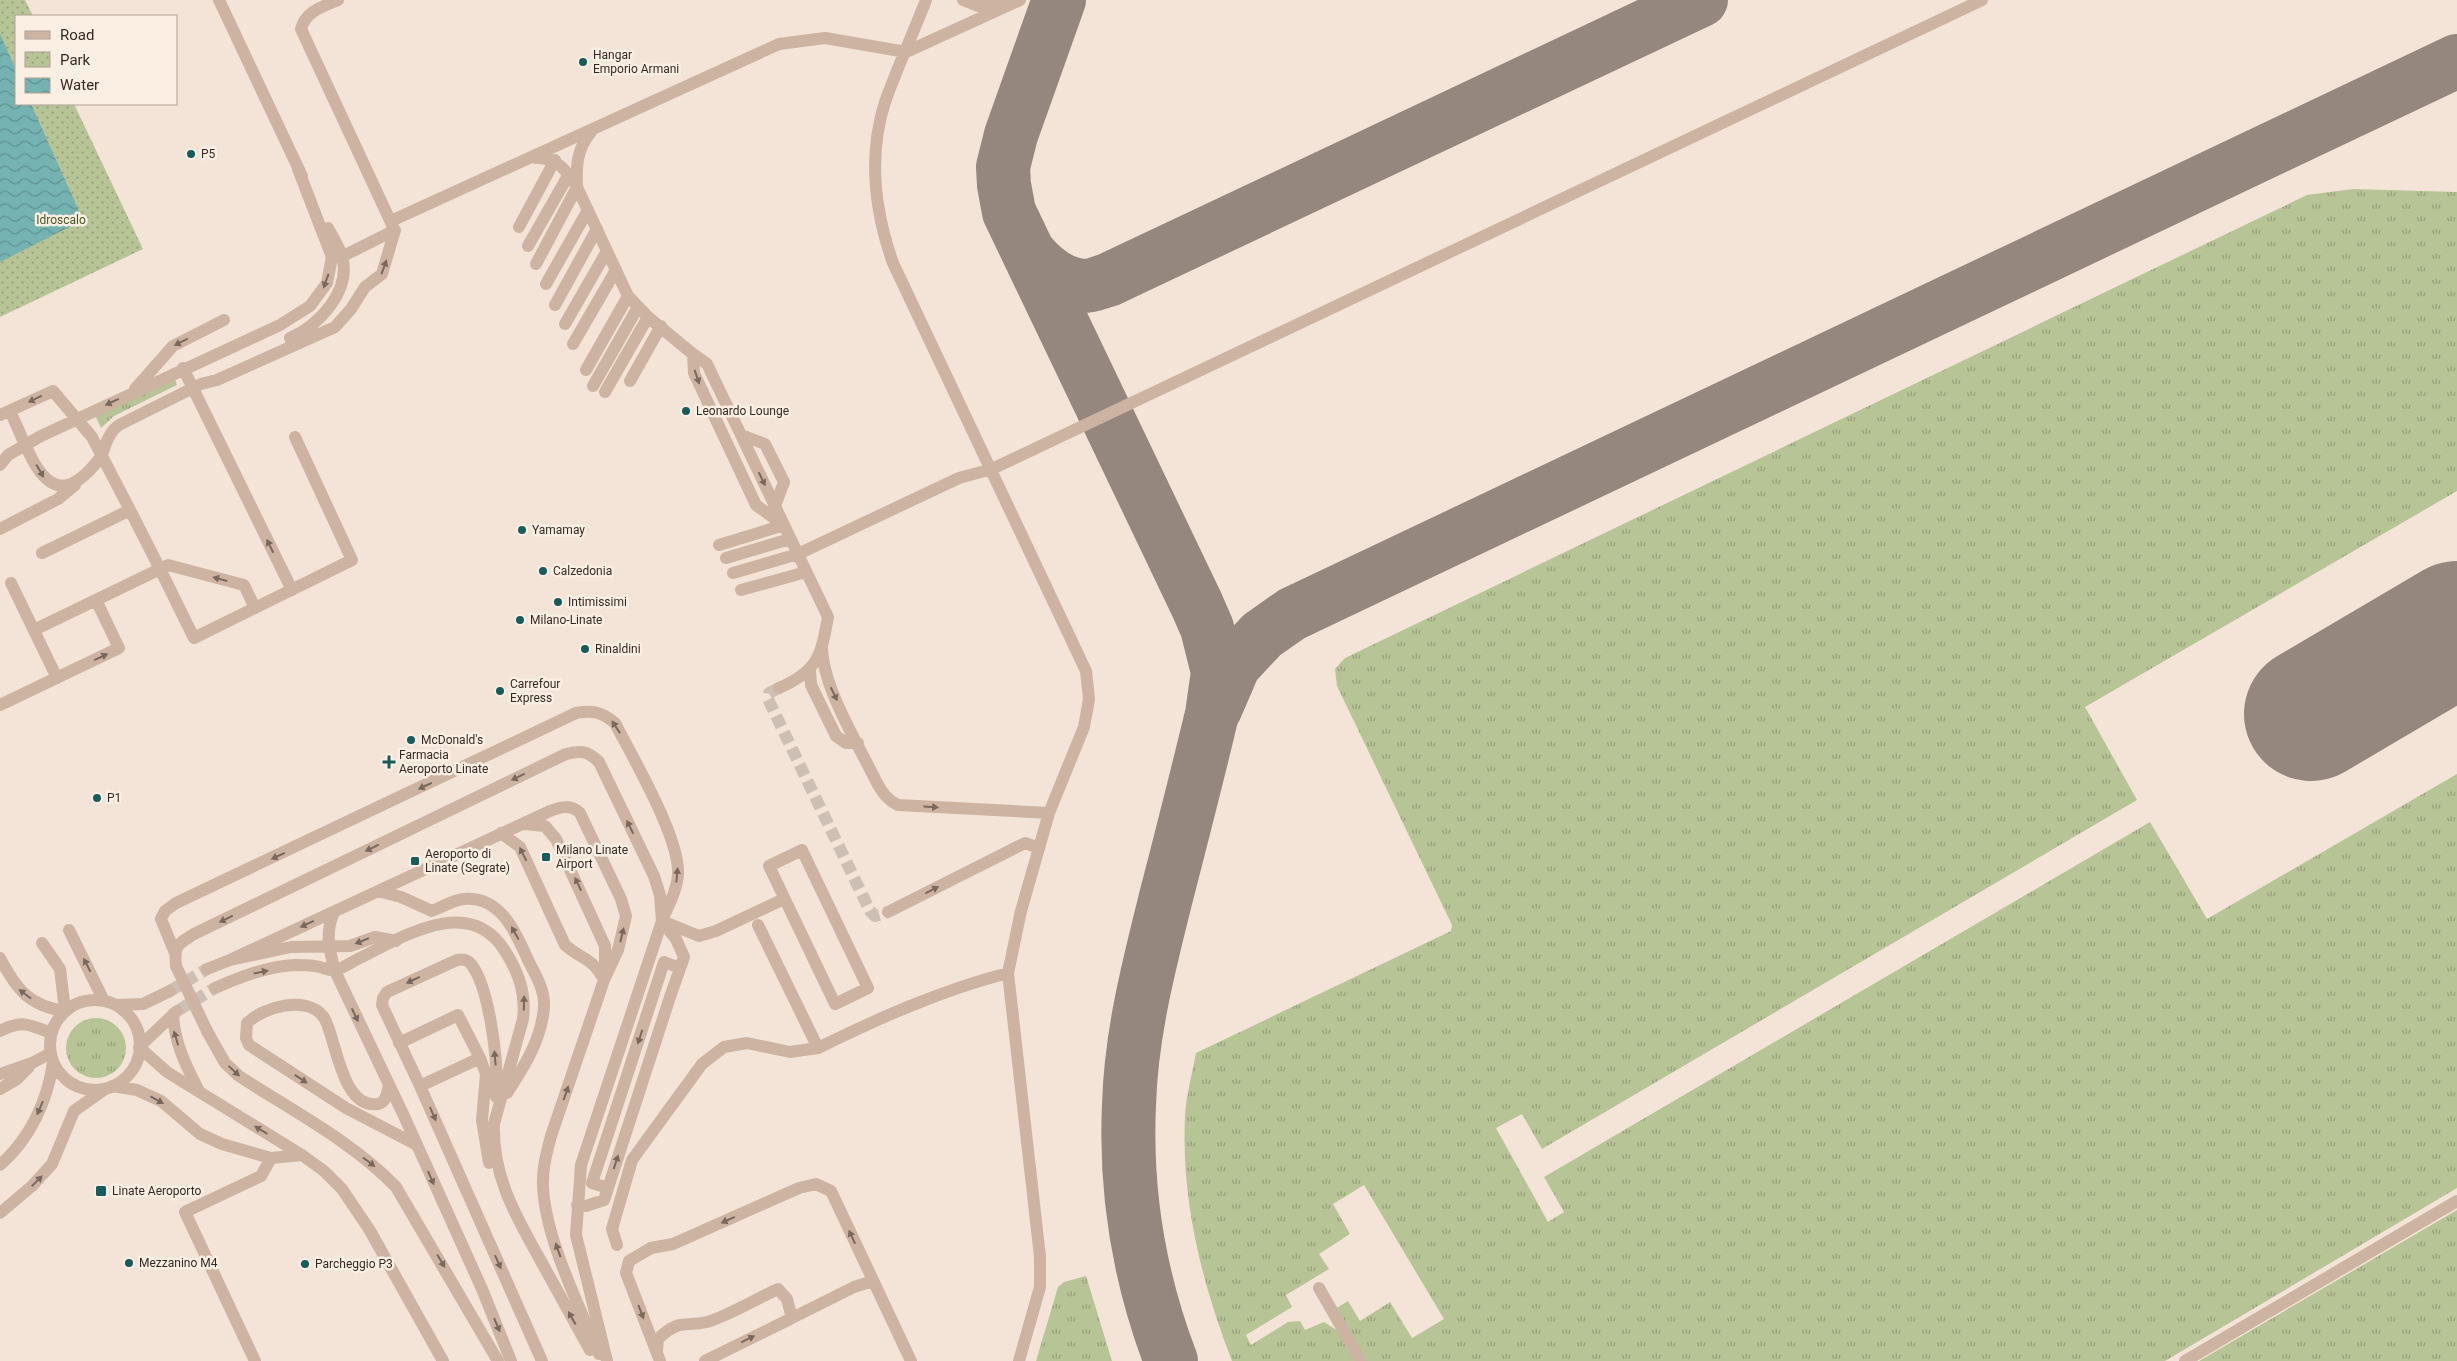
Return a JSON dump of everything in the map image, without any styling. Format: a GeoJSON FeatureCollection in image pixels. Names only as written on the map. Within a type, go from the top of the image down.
{"type":"FeatureCollection","features":[{"type":"Feature","properties":{"kind":"lane"},"geometry":{"type":"LineString","coordinates":[[197,386],[213,374],[300,334],[334,304],[342,283],[343,256],[298,169],[218,0]]}},
{"type":"Feature","properties":{"kind":"lane"},"geometry":{"type":"LineString","coordinates":[[0,529],[58,498],[81,480],[101,456],[109,436],[119,425],[197,386],[217,380],[335,327],[351,309],[365,287],[382,274],[393,226],[301,29],[304,19],[310,14],[338,0]]}},
{"type":"Feature","properties":{"kind":"lane"},"geometry":{"type":"LineString","coordinates":[[926,0],[885,104],[876,152],[876,180],[884,236],[893,263],[1086,671],[1089,699],[1084,727],[1049,813],[1021,911],[1008,973],[1040,1257],[1040,1287],[1019,1361]]}},
{"type":"Feature","properties":{"kind":"lane"},"geometry":{"type":"LineString","coordinates":[[963,0],[978,6],[986,6],[1019,0]]}},
{"type":"Feature","properties":{"kind":"lane"},"geometry":{"type":"LineString","coordinates":[[343,256],[393,226],[489,176],[533,158],[779,44],[825,38],[906,52],[1019,0]]}},
{"type":"Feature","properties":{"kind":"lane"},"geometry":{"type":"LineString","coordinates":[[733,573],[798,554],[959,478],[992,469],[1982,0]]}},
{"type":"Feature","properties":{"kind":"lane"},"geometry":{"type":"LineString","coordinates":[[536,264],[577,188],[576,176],[580,149],[593,130]]}},
{"type":"Feature","properties":{"kind":"lane"},"geometry":{"type":"LineString","coordinates":[[533,158],[555,160],[569,174],[597,228],[628,296],[648,317],[707,364],[828,617],[822,648],[822,666],[884,796],[898,805],[1049,813]]}},
{"type":"Feature","properties":{"kind":"lane"},"geometry":{"type":"LineString","coordinates":[[518,227],[555,160]]}},
{"type":"Feature","properties":{"kind":"lane"},"geometry":{"type":"LineString","coordinates":[[0,465],[8,454],[183,368],[280,325],[310,306],[327,284],[332,257],[298,169]]}},
{"type":"Feature","properties":{"kind":"lane"},"geometry":{"type":"LineString","coordinates":[[528,246],[569,174]]}},
{"type":"Feature","properties":{"kind":"lane"},"geometry":{"type":"LineString","coordinates":[[546,284],[588,210]]}},
{"type":"Feature","properties":{"kind":"lane"},"geometry":{"type":"LineString","coordinates":[[555,305],[597,228]]}},
{"type":"Feature","properties":{"kind":"lane"},"geometry":{"type":"LineString","coordinates":[[565,324],[607,251]]}},
{"type":"Feature","properties":{"kind":"lane"},"geometry":{"type":"LineString","coordinates":[[573,344],[616,270]]}},
{"type":"Feature","properties":{"kind":"lane"},"geometry":{"type":"LineString","coordinates":[[586,370],[628,296]]}},
{"type":"Feature","properties":{"kind":"lane"},"geometry":{"type":"LineString","coordinates":[[593,386],[638,307]]}},
{"type":"Feature","properties":{"kind":"lane"},"geometry":{"type":"LineString","coordinates":[[605,392],[648,317]]}},
{"type":"Feature","properties":{"kind":"lane"},"geometry":{"type":"LineString","coordinates":[[130,394],[173,346],[224,320]]}},
{"type":"Feature","properties":{"kind":"lane"},"geometry":{"type":"LineString","coordinates":[[630,381],[661,326]]}},
{"type":"Feature","properties":{"kind":"lane"},"geometry":{"type":"LineString","coordinates":[[693,354],[694,374],[756,505],[784,525]]}},
{"type":"Feature","properties":{"kind":"lane"},"geometry":{"type":"LineString","coordinates":[[183,368],[197,386],[292,590]]}},
{"type":"Feature","properties":{"kind":"lane"},"geometry":{"type":"LineString","coordinates":[[81,480],[68,486],[56,486],[45,479],[5,413],[53,391],[92,436],[194,638],[352,560],[295,437]]}},
{"type":"Feature","properties":{"kind":"lane"},"geometry":{"type":"LineString","coordinates":[[741,435],[765,444],[784,482],[774,506]]}},
{"type":"Feature","properties":{"kind":"lane"},"geometry":{"type":"LineString","coordinates":[[42,553],[130,510]]}},
{"type":"Feature","properties":{"kind":"lane"},"geometry":{"type":"LineString","coordinates":[[719,545],[784,525]]}},
{"type":"Feature","properties":{"kind":"lane"},"geometry":{"type":"LineString","coordinates":[[726,558],[790,538]]}},
{"type":"Feature","properties":{"kind":"lane"},"geometry":{"type":"LineString","coordinates":[[34,630],[168,565],[244,586],[255,608]]}},
{"type":"Feature","properties":{"kind":"lane"},"geometry":{"type":"LineString","coordinates":[[741,590],[806,572]]}},
{"type":"Feature","properties":{"kind":"lane"},"geometry":{"type":"LineString","coordinates":[[11,583],[57,678]]}},
{"type":"Feature","properties":{"kind":"lane"},"geometry":{"type":"LineString","coordinates":[[0,705],[119,648],[96,600]]}},
{"type":"Feature","properties":{"kind":"lane"},"geometry":{"type":"LineString","coordinates":[[779,688],[810,670],[822,648]]}},
{"type":"Feature","properties":{"kind":"lane"},"geometry":{"type":"LineString","coordinates":[[810,670],[811,685],[836,736],[846,743],[858,743]]}},
{"type":"Feature","properties":{"kind":"lane"},"geometry":{"type":"LineString","coordinates":[[498,1361],[396,1187],[380,1170],[357,1153],[239,1076],[225,1063],[207,1031],[176,966],[175,953],[161,919],[165,911],[176,903],[576,713],[590,710],[605,714],[615,723],[672,840],[678,862],[675,889],[662,922],[581,1165],[576,1235],[607,1361]]}},
{"type":"Feature","properties":{"kind":"lane"},"geometry":{"type":"LineString","coordinates":[[175,953],[179,943],[194,934],[579,750],[592,754],[599,762],[654,876],[660,895],[662,922],[676,939],[684,957],[680,968],[664,962],[592,1183],[608,1188],[604,1200],[586,1206],[577,1205]]}},
{"type":"Feature","properties":{"kind":"lane"},"geometry":{"type":"LineString","coordinates":[[207,970],[520,824],[564,807],[575,808],[584,819],[622,899],[626,916],[618,950],[604,980],[551,1136],[542,1185],[546,1209],[556,1244],[601,1361]]}},
{"type":"Feature","properties":{"kind":"lane"},"geometry":{"type":"LineString","coordinates":[[520,824],[534,823],[546,826],[556,839],[605,946],[604,980]]}},
{"type":"Feature","properties":{"kind":"lane"},"geometry":{"type":"LineString","coordinates":[[501,833],[520,847],[566,945],[577,956],[597,966],[604,980]]}},
{"type":"Feature","properties":{"kind":"lane"},"geometry":{"type":"LineString","coordinates":[[888,912],[1024,843],[1039,848]]}},
{"type":"Feature","properties":{"kind":"lane"},"geometry":{"type":"LineString","coordinates":[[802,850],[868,988],[835,1004],[784,899],[769,866],[802,850]]}},
{"type":"Feature","properties":{"kind":"lane"},"geometry":{"type":"LineString","coordinates":[[378,890],[401,897],[432,911],[456,901],[478,900],[500,911],[516,934],[542,990],[544,1005],[536,1042],[500,1104]]}},
{"type":"Feature","properties":{"kind":"lane"},"geometry":{"type":"LineString","coordinates":[[662,922],[699,936],[716,931],[784,899]]}},
{"type":"Feature","properties":{"kind":"lane"},"geometry":{"type":"LineString","coordinates":[[334,912],[328,933],[328,948],[334,971],[417,1145],[482,1289],[511,1361]]}},
{"type":"Feature","properties":{"kind":"lane"},"geometry":{"type":"LineString","coordinates":[[215,988],[246,975],[292,965],[314,966],[334,971],[396,941],[444,922],[462,922],[490,934],[505,950],[519,978],[525,1003],[494,1124]]}},
{"type":"Feature","properties":{"kind":"lane"},"geometry":{"type":"LineString","coordinates":[[758,925],[818,1048]]}},
{"type":"Feature","properties":{"kind":"lane"},"geometry":{"type":"LineString","coordinates":[[69,930],[104,1001]]}},
{"type":"Feature","properties":{"kind":"lane"},"geometry":{"type":"LineString","coordinates":[[230,960],[291,947],[328,948],[350,946],[375,936],[396,941]]}},
{"type":"Feature","properties":{"kind":"lane"},"geometry":{"type":"LineString","coordinates":[[42,943],[60,969],[66,1010]]}},
{"type":"Feature","properties":{"kind":"lane"},"geometry":{"type":"LineString","coordinates":[[0,958],[19,991],[38,1003],[66,1010]]}},
{"type":"Feature","properties":{"kind":"lane"},"geometry":{"type":"LineString","coordinates":[[508,1201],[496,1164],[493,1142],[498,1084],[487,1000],[471,963],[464,959],[457,960],[387,992],[382,998],[382,1005],[542,1361]]}},
{"type":"Feature","properties":{"kind":"lane"},"geometry":{"type":"LineString","coordinates":[[617,1245],[612,1229],[632,1160],[702,1064],[724,1047],[747,1043],[790,1052],[818,1048],[878,1019],[972,982],[1008,973]]}},
{"type":"Feature","properties":{"kind":"lane"},"geometry":{"type":"LineString","coordinates":[[116,1005],[143,1004],[170,991]]}},
{"type":"Feature","properties":{"kind":"lane"},"geometry":{"type":"LineString","coordinates":[[0,1165],[16,1149],[40,1110],[49,1086],[52,1057],[51,1033],[58,1019],[66,1010],[84,1001],[104,1001],[116,1005],[126,1013],[135,1025],[140,1047],[167,1072],[302,1155],[324,1171],[342,1189],[369,1229],[443,1361]]}},
{"type":"Feature","properties":{"kind":"lane"},"geometry":{"type":"LineString","coordinates":[[389,1085],[386,1098],[377,1104],[360,1099],[348,1083],[336,1058],[328,1026],[323,1016],[316,1010],[295,1005],[260,1013],[247,1023],[246,1038],[249,1045],[330,1098],[417,1145]]}},
{"type":"Feature","properties":{"kind":"lane"},"geometry":{"type":"LineString","coordinates":[[0,1213],[32,1186],[52,1164],[74,1111],[124,1078],[133,1069],[140,1047],[176,1012],[173,1029],[182,1058],[200,1093]]}},
{"type":"Feature","properties":{"kind":"lane"},"geometry":{"type":"LineString","coordinates":[[399,1043],[458,1015],[486,1074],[482,1120],[484,1142],[496,1182],[596,1361]]}},
{"type":"Feature","properties":{"kind":"lane"},"geometry":{"type":"LineString","coordinates":[[0,1031],[12,1025],[25,1023],[51,1033]]}},
{"type":"Feature","properties":{"kind":"lane"},"geometry":{"type":"LineString","coordinates":[[0,1074],[52,1057]]}},
{"type":"Feature","properties":{"kind":"lane"},"geometry":{"type":"LineString","coordinates":[[52,1057],[61,1074],[72,1084],[89,1089],[109,1087],[137,1090],[161,1101],[200,1134],[222,1144],[270,1158],[302,1155]]}},
{"type":"Feature","properties":{"kind":"lane"},"geometry":{"type":"LineString","coordinates":[[420,1086],[480,1058]]}},
{"type":"Feature","properties":{"kind":"lane"},"geometry":{"type":"LineString","coordinates":[[0,1090],[17,1079],[32,1063]]}},
{"type":"Feature","properties":{"kind":"lane"},"geometry":{"type":"LineString","coordinates":[[330,1098],[348,1083]]}},
{"type":"Feature","properties":{"kind":"lane"},"geometry":{"type":"LineString","coordinates":[[255,1361],[185,1212],[261,1176],[270,1158]]}},
{"type":"Feature","properties":{"kind":"lane"},"geometry":{"type":"LineString","coordinates":[[659,1357],[626,1273],[629,1261],[651,1248],[673,1244],[799,1188],[816,1184],[831,1191],[911,1361]]}},
{"type":"Feature","properties":{"kind":"lane"},"geometry":{"type":"LineString","coordinates":[[2184,1361],[2457,1201]]}},
{"type":"Feature","properties":{"kind":"lane"},"geometry":{"type":"LineString","coordinates":[[704,1361],[854,1287],[873,1281]]}},
{"type":"Feature","properties":{"kind":"lane"},"geometry":{"type":"LineString","coordinates":[[1318,1288],[1361,1361]]}},
{"type":"Feature","properties":{"kind":"lane"},"geometry":{"type":"LineString","coordinates":[[659,1357],[658,1339],[668,1329],[687,1323],[708,1322],[778,1289],[787,1299],[792,1318]]}},
{"type":"Feature","properties":{"kind":"green space","name":"Idroscalo"},"geometry":{"type":"Polygon","coordinates":[[[0,0],[25,0],[32,15],[15,15],[15,105],[74,105],[143,249],[0,317],[0,0]]]}},
{"type":"Feature","properties":{"kind":"green space"},"geometry":{"type":"Polygon","coordinates":[[[2353,189],[2457,192],[2457,491],[2085,707],[2137,800],[1542,1149],[1522,1114],[1496,1128],[1548,1222],[1564,1212],[1544,1177],[2150,822],[2207,919],[2457,774],[2457,1188],[2165,1361],[1366,1361],[1335,1309],[1348,1301],[1360,1321],[1390,1302],[1412,1338],[1444,1319],[1364,1185],[1333,1204],[1350,1234],[1319,1254],[1329,1269],[1286,1295],[1292,1307],[1246,1335],[1251,1345],[1288,1322],[1300,1321],[1305,1330],[1324,1322],[1338,1331],[1356,1361],[1232,1361],[1211,1302],[1203,1272],[1190,1210],[1186,1179],[1185,1117],[1196,1053],[1451,931],[1452,925],[1337,686],[1335,669],[1345,658],[2307,195],[2353,189]]]}},
{"type":"Feature","properties":{"kind":"green space"},"geometry":{"type":"Polygon","coordinates":[[[175,379],[177,385],[114,416],[101,428],[95,415],[175,379]]]}},
{"type":"Feature","properties":{"kind":"green space"},"geometry":{"type":"Polygon","coordinates":[[[96,1018],[113,1023],[121,1031],[126,1048],[121,1065],[113,1073],[96,1078],[79,1073],[71,1065],[66,1048],[71,1031],[79,1023],[96,1018]]]}},
{"type":"Feature","properties":{"kind":"green space"},"geometry":{"type":"Polygon","coordinates":[[[2457,1210],[2457,1361],[2199,1361],[2457,1210]]]}},
{"type":"Feature","properties":{"kind":"green space"},"geometry":{"type":"Polygon","coordinates":[[[1086,1276],[1112,1361],[1036,1361],[1058,1287],[1064,1282],[1086,1276]]]}},
{"type":"Feature","properties":{"kind":"water","name":"Idroscalo"},"geometry":{"type":"Polygon","coordinates":[[[0,34],[15,68],[15,105],[31,105],[83,220],[0,262],[0,34]]]}},
{"type":"Feature","properties":{"kind":"taxiway"},"geometry":{"type":"LineString","coordinates":[[1059,0],[1011,135],[1003,167],[1009,212],[1197,605],[1207,628],[1218,672],[1212,714],[1147,977],[1130,1079],[1128,1138],[1132,1203],[1143,1267],[1160,1330],[1171,1361]]}},
{"type":"Feature","properties":{"kind":"taxiway"},"geometry":{"type":"LineString","coordinates":[[1029,253],[1047,271],[1069,283],[1088,286],[1108,280],[1701,0]]}},
{"type":"Feature","properties":{"kind":"taxiway"},"geometry":{"type":"LineString","coordinates":[[1215,709],[1234,665],[1262,635],[1292,614],[2457,61]]}},
{"type":"Feature","properties":{"kind":"runway"},"geometry":{"type":"LineString","coordinates":[[2311,714],[2457,628]]}},
{"type":"Feature","properties":{"kind":"tunnel"},"geometry":{"type":"LineString","coordinates":[[779,688],[769,693],[768,699],[870,911],[875,916],[888,912]]}},
{"type":"Feature","properties":{"kind":"tunnel"},"geometry":{"type":"LineString","coordinates":[[170,991],[207,969]]}},
{"type":"Feature","properties":{"kind":"tunnel"},"geometry":{"type":"LineString","coordinates":[[179,1010],[215,988]]}},
{"type":"Feature","properties":{"kind":"place","name":"Hangar Emporio Armani"},"geometry":{"type":"Point","coordinates":[583,62]}},
{"type":"Feature","properties":{"kind":"place","name":"P5"},"geometry":{"type":"Point","coordinates":[191,154]}},
{"type":"Feature","properties":{"kind":"place","name":"Leonardo Lounge"},"geometry":{"type":"Point","coordinates":[686,411]}},
{"type":"Feature","properties":{"kind":"place","name":"Yamamay"},"geometry":{"type":"Point","coordinates":[522,530]}},
{"type":"Feature","properties":{"kind":"place","name":"Calzedonia"},"geometry":{"type":"Point","coordinates":[543,571]}},
{"type":"Feature","properties":{"kind":"place","name":"Intimissimi"},"geometry":{"type":"Point","coordinates":[558,602]}},
{"type":"Feature","properties":{"kind":"place","name":"Milano-Linate"},"geometry":{"type":"Point","coordinates":[520,620]}},
{"type":"Feature","properties":{"kind":"place","name":"Rinaldini"},"geometry":{"type":"Point","coordinates":[585,649]}},
{"type":"Feature","properties":{"kind":"place","name":"Carrefour Express"},"geometry":{"type":"Point","coordinates":[500,691]}},
{"type":"Feature","properties":{"kind":"place","name":"McDonald's"},"geometry":{"type":"Point","coordinates":[411,740]}},
{"type":"Feature","properties":{"kind":"place","name":"Farmacia Aeroporto Linate"},"geometry":{"type":"Point","coordinates":[389,762]}},
{"type":"Feature","properties":{"kind":"place","name":"P1"},"geometry":{"type":"Point","coordinates":[97,798]}},
{"type":"Feature","properties":{"kind":"place","name":"Milano Linate Airport"},"geometry":{"type":"Point","coordinates":[546,857]}},
{"type":"Feature","properties":{"kind":"place","name":"Aeroporto di Linate (Segrate)"},"geometry":{"type":"Point","coordinates":[415,861]}},
{"type":"Feature","properties":{"kind":"place","name":"Linate Aeroporto"},"geometry":{"type":"Point","coordinates":[101,1191]}},
{"type":"Feature","properties":{"kind":"place","name":"Mezzanino M4"},"geometry":{"type":"Point","coordinates":[129,1263]}},
{"type":"Feature","properties":{"kind":"place","name":"Parcheggio P3"},"geometry":{"type":"Point","coordinates":[305,1264]}}]}
